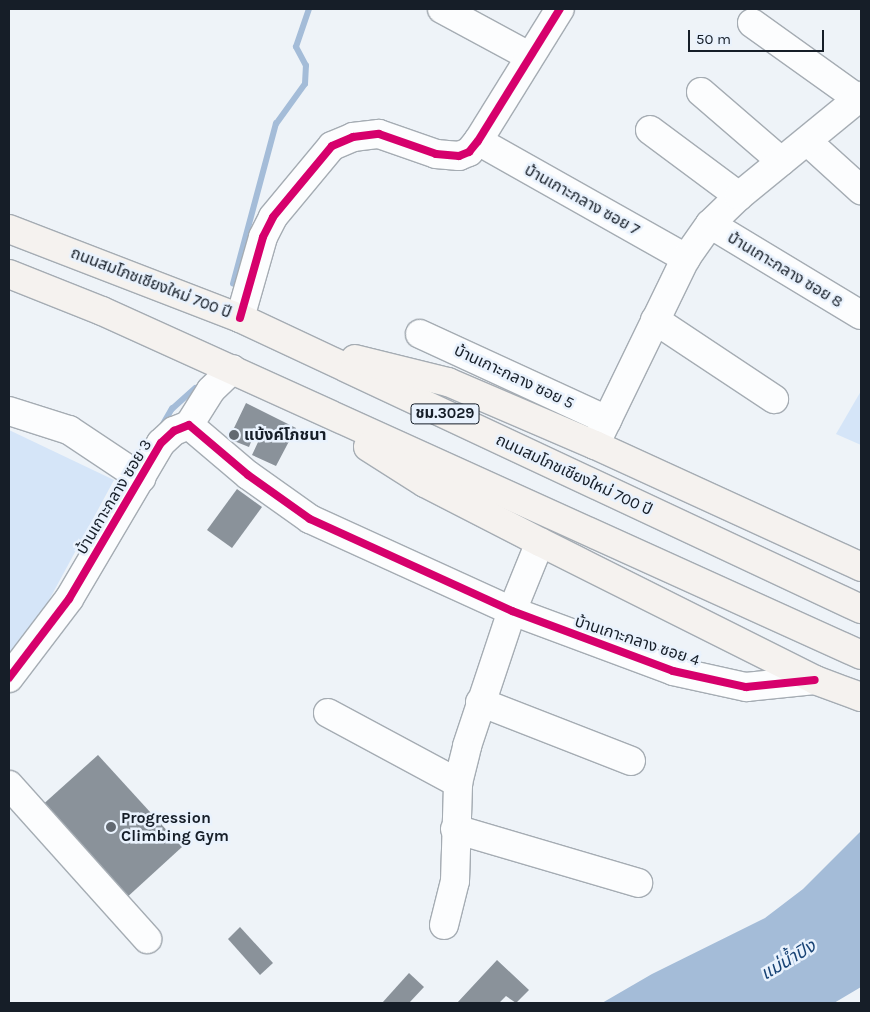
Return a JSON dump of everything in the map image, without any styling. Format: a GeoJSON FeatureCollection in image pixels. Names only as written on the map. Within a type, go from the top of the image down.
{"type":"FeatureCollection","features":[{"type":"Feature","properties":{"kind":"main road","name":"ถนนสมโภชเชียงใหม่ 700 ปี"},"geometry":{"type":"LineString","coordinates":[[9,229],[240,318],[861,610]]}},
{"type":"Feature","properties":{"kind":"main road","name":"ชม.3029"},"geometry":{"type":"LineString","coordinates":[[9,274],[102,311],[233,369],[861,655]]}},
{"type":"Feature","properties":{"kind":"main road"},"geometry":{"type":"LineString","coordinates":[[298,346],[448,382],[596,445],[861,567]]}},
{"type":"Feature","properties":{"kind":"main road"},"geometry":{"type":"LineString","coordinates":[[280,391],[424,483],[815,680],[861,697]]}},
{"type":"Feature","properties":{"kind":"street"},"geometry":{"type":"LineString","coordinates":[[442,9],[529,56]]}},
{"type":"Feature","properties":{"kind":"street"},"geometry":{"type":"LineString","coordinates":[[240,318],[264,237],[272,217],[332,146],[353,137],[379,134],[436,154],[459,156],[478,141],[529,56],[560,9]]}},
{"type":"Feature","properties":{"kind":"street"},"geometry":{"type":"LineString","coordinates":[[596,445],[686,258],[710,224],[739,196],[860,98],[752,23]]}},
{"type":"Feature","properties":{"kind":"street"},"geometry":{"type":"LineString","coordinates":[[701,92],[781,161]]}},
{"type":"Feature","properties":{"kind":"street"},"geometry":{"type":"LineString","coordinates":[[650,130],[739,196]]}},
{"type":"Feature","properties":{"kind":"street","name":"บ้านเกาะกลาง ซอย 7"},"geometry":{"type":"LineString","coordinates":[[478,141],[686,258]]}},
{"type":"Feature","properties":{"kind":"street"},"geometry":{"type":"LineString","coordinates":[[808,142],[861,190]]}},
{"type":"Feature","properties":{"kind":"street","name":"บ้านเกาะกลาง ซอย 8"},"geometry":{"type":"LineString","coordinates":[[710,224],[861,316]]}},
{"type":"Feature","properties":{"kind":"street"},"geometry":{"type":"LineString","coordinates":[[655,320],[774,399]]}},
{"type":"Feature","properties":{"kind":"street","name":"บ้านเกาะกลาง ซอย 5"},"geometry":{"type":"LineString","coordinates":[[420,334],[607,420]]}},
{"type":"Feature","properties":{"kind":"street"},"geometry":{"type":"LineString","coordinates":[[233,369],[210,390],[189,425],[248,475],[310,519],[512,612]]}},
{"type":"Feature","properties":{"kind":"street"},"geometry":{"type":"LineString","coordinates":[[9,411],[69,430],[141,478]]}},
{"type":"Feature","properties":{"kind":"street","name":"บ้านเกาะกลาง ซอย 3"},"geometry":{"type":"LineString","coordinates":[[9,678],[69,599],[161,443],[174,431],[189,425]]}},
{"type":"Feature","properties":{"kind":"street"},"geometry":{"type":"LineString","coordinates":[[444,925],[455,881],[455,829],[458,783],[480,702],[512,612],[540,542]]}},
{"type":"Feature","properties":{"kind":"street","name":"บ้านเกาะกลาง ซอย 4"},"geometry":{"type":"LineString","coordinates":[[512,612],[674,671],[746,687],[815,680]]}},
{"type":"Feature","properties":{"kind":"street"},"geometry":{"type":"LineString","coordinates":[[480,702],[631,761]]}},
{"type":"Feature","properties":{"kind":"street"},"geometry":{"type":"LineString","coordinates":[[328,713],[458,783]]}},
{"type":"Feature","properties":{"kind":"street"},"geometry":{"type":"LineString","coordinates":[[9,785],[146,939]]}},
{"type":"Feature","properties":{"kind":"street"},"geometry":{"type":"LineString","coordinates":[[455,829],[638,883]]}},
{"type":"Feature","properties":{"kind":"shaded area"},"geometry":{"type":"Polygon","coordinates":[[[861,391],[861,445],[836,434],[861,391]]]}},
{"type":"Feature","properties":{"kind":"shaded area"},"geometry":{"type":"Polygon","coordinates":[[[9,430],[114,480],[41,615],[9,654],[9,430]]]}},
{"type":"Feature","properties":{"kind":"water","name":"แม่น้ำปิง"},"geometry":{"type":"Polygon","coordinates":[[[861,831],[861,987],[834,1003],[602,1003],[652,974],[765,918],[803,889],[861,831]]]}},
{"type":"Feature","properties":{"kind":"building"},"geometry":{"type":"Polygon","coordinates":[[[246,403],[296,428],[276,466],[252,455],[259,440],[253,437],[249,447],[234,441],[239,430],[234,428],[246,403]]]}},
{"type":"Feature","properties":{"kind":"building"},"geometry":{"type":"Polygon","coordinates":[[[237,489],[262,507],[232,548],[207,530],[237,489]]]}},
{"type":"Feature","properties":{"kind":"building","name":"Progression Climbing Gym"},"geometry":{"type":"Polygon","coordinates":[[[98,755],[182,847],[124,900],[39,808],[98,755]]]}},
{"type":"Feature","properties":{"kind":"building"},"geometry":{"type":"Polygon","coordinates":[[[240,927],[273,963],[260,975],[228,939],[240,927]]]}},
{"type":"Feature","properties":{"kind":"building"},"geometry":{"type":"Polygon","coordinates":[[[497,960],[529,990],[516,1003],[506,996],[499,1003],[457,1003],[497,960]]]}},
{"type":"Feature","properties":{"kind":"building"},"geometry":{"type":"Polygon","coordinates":[[[409,973],[424,987],[409,1003],[382,1003],[409,973]]]}},
{"type":"Feature","properties":{"kind":"waterway"},"geometry":{"type":"LineString","coordinates":[[233,284],[276,124],[305,84],[306,66],[296,47],[309,9]]}},
{"type":"Feature","properties":{"kind":"waterway"},"geometry":{"type":"LineString","coordinates":[[162,426],[172,409],[195,388]]}},
{"type":"Feature","properties":{"kind":"cycle path"},"geometry":{"type":"LineString","coordinates":[[240,318],[263,237],[273,217],[332,146],[353,137],[379,134],[436,154],[459,156],[469,152],[478,141],[560,9]]}},
{"type":"Feature","properties":{"kind":"cycle path"},"geometry":{"type":"LineString","coordinates":[[9,678],[69,599],[161,443],[174,431],[189,425],[248,475],[310,519],[512,611],[673,671],[746,687],[815,680]]}},
{"type":"Feature","properties":{"kind":"place","name":"แบ้งค์โภชนา"},"geometry":{"type":"Point","coordinates":[234,435]}},
{"type":"Feature","properties":{"kind":"place","name":"Progression Climbing Gym"},"geometry":{"type":"Point","coordinates":[111,827]}}]}
